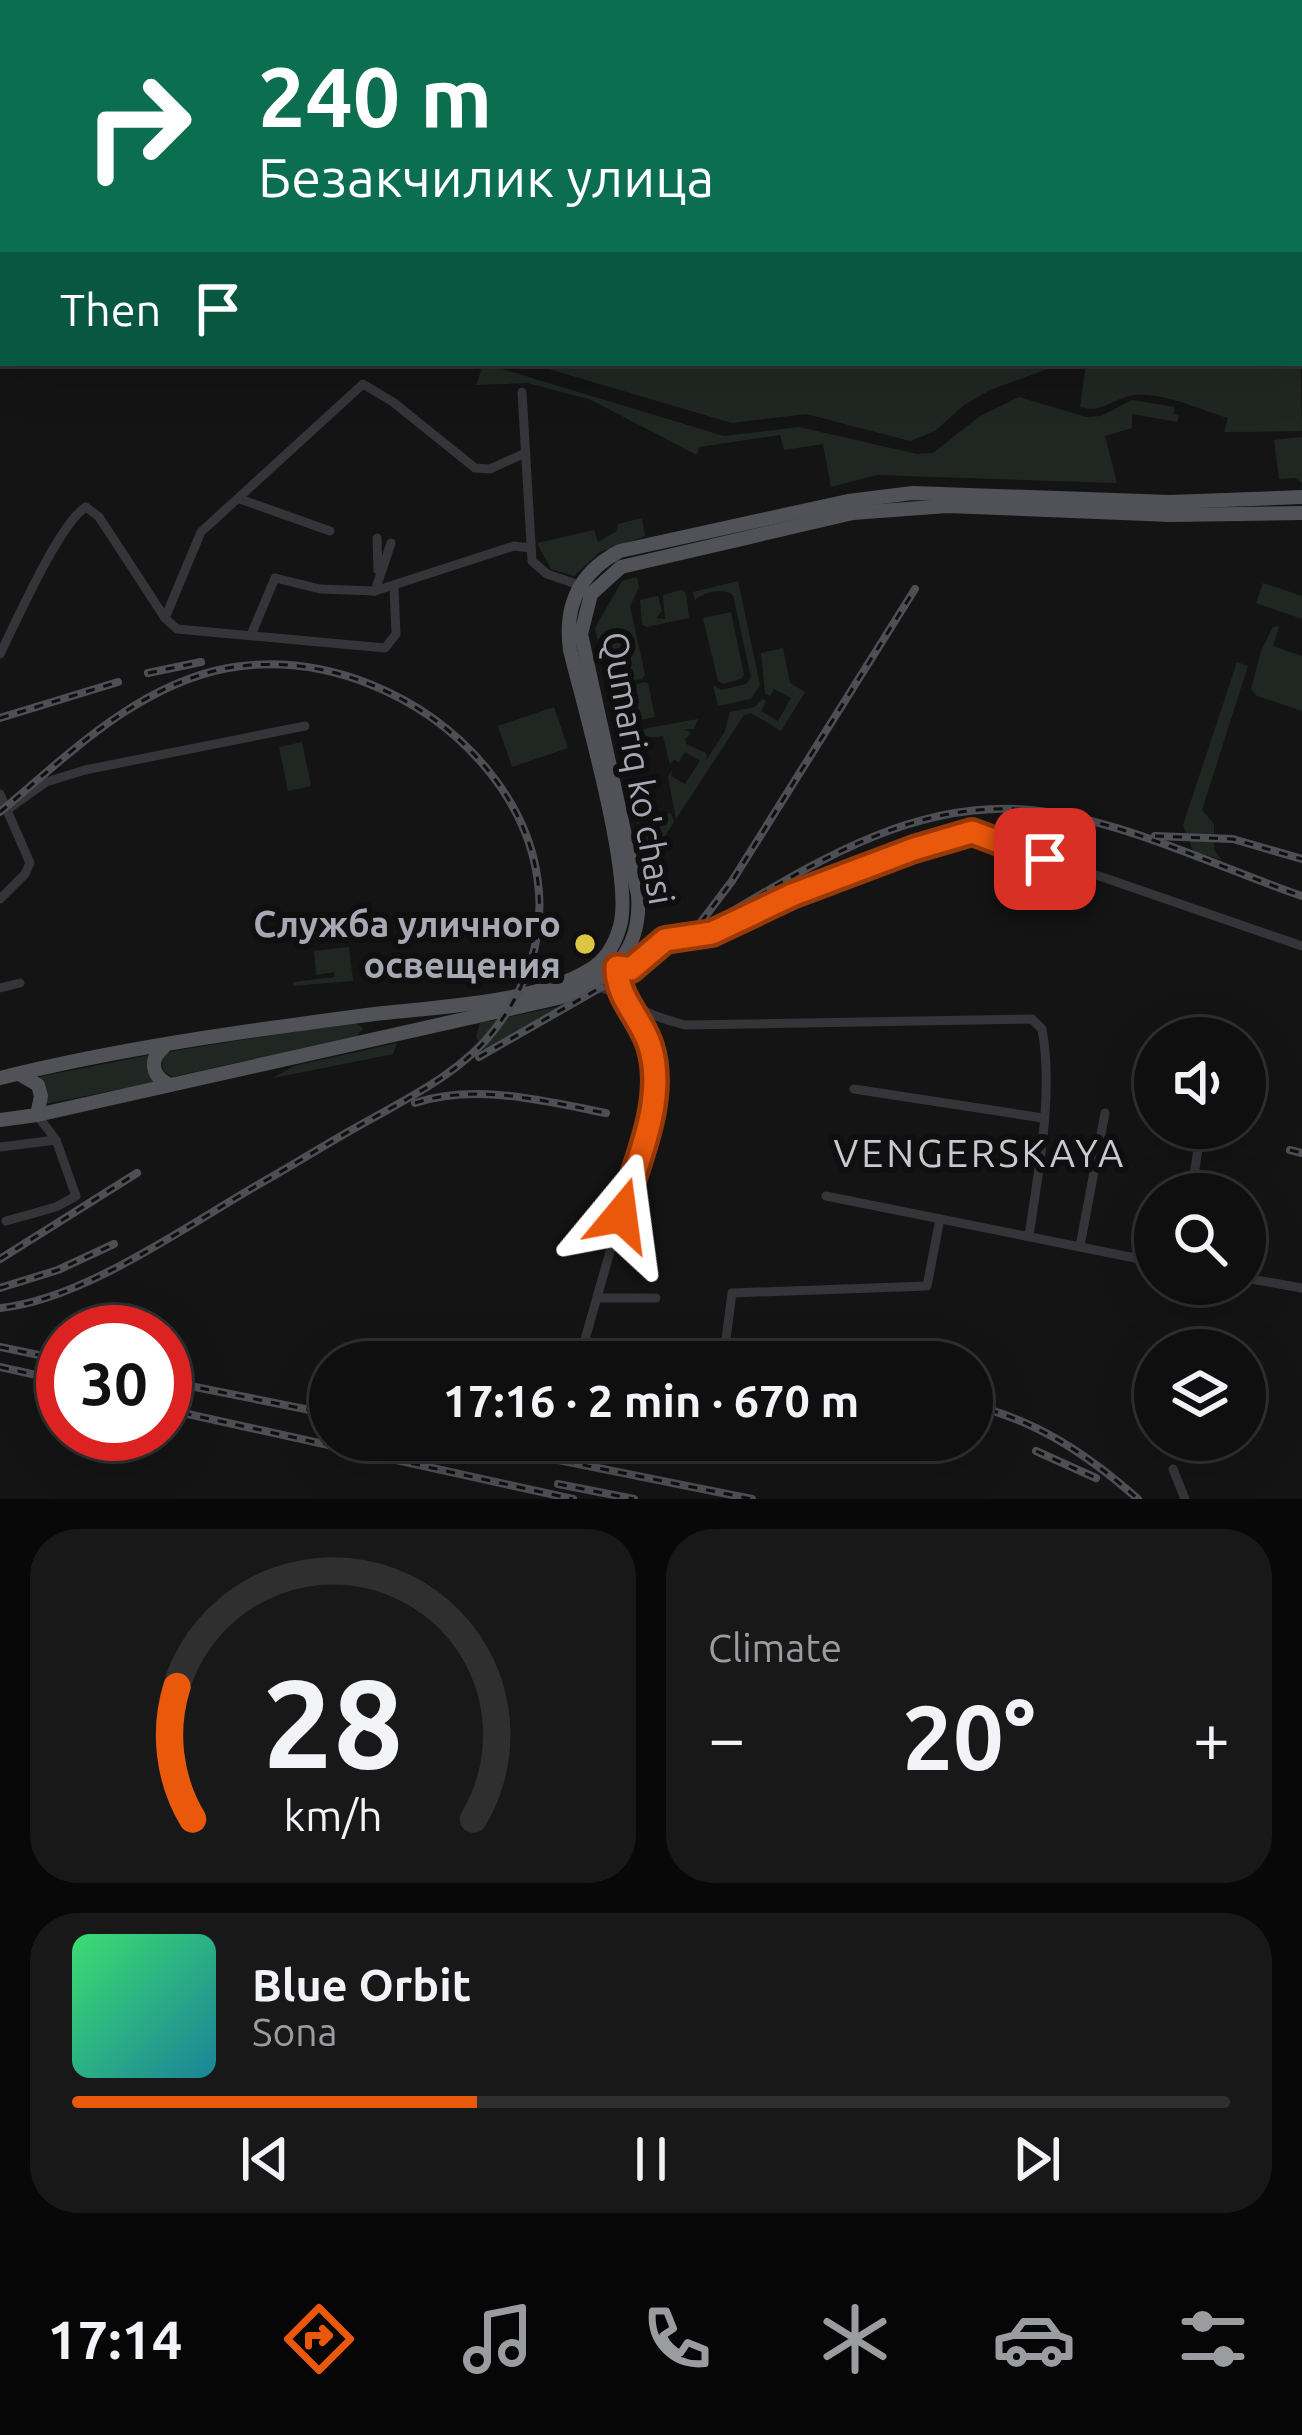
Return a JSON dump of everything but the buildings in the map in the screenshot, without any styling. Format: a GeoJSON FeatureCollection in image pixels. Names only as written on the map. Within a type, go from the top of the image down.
{"type":"FeatureCollection","features":[{"type":"Feature","properties":{"kind":"main road","name":"Qumariq ko'chasi"},"geometry":{"type":"LineString","coordinates":[[1123,507],[1302,497]]}},
{"type":"Feature","properties":{"kind":"main road","name":"Qumariq ko'chasi"},"geometry":{"type":"LineString","coordinates":[[0,1078],[169,1045],[363,1016],[492,1006],[591,986],[617,967],[634,939],[639,904],[568,633],[579,585],[620,551],[917,507],[1302,513]]}},
{"type":"Feature","properties":{"kind":"main road","name":"Qumariq ko'chasi"},"geometry":{"type":"LineString","coordinates":[[0,1120],[364,1043],[492,1006],[588,971],[607,953],[619,931],[622,889],[581,642],[583,614],[595,589],[610,574],[633,562],[741,530]]}},
{"type":"Feature","properties":{"kind":"main road"},"geometry":{"type":"LineString","coordinates":[[363,1016],[370,1031],[364,1043]]}},
{"type":"Feature","properties":{"kind":"main road"},"geometry":{"type":"LineString","coordinates":[[169,1045],[157,1054],[154,1065],[157,1076],[171,1085]]}},
{"type":"Feature","properties":{"kind":"main road"},"geometry":{"type":"LineString","coordinates":[[19,1074],[38,1085],[38,1115]]}},
{"type":"Feature","properties":{"kind":"street"},"geometry":{"type":"LineString","coordinates":[[165,618],[200,534],[363,384],[393,402],[475,468],[490,469],[523,454]]}},
{"type":"Feature","properties":{"kind":"street"},"geometry":{"type":"LineString","coordinates":[[523,392],[532,561],[579,585]]}},
{"type":"Feature","properties":{"kind":"street"},"geometry":{"type":"LineString","coordinates":[[240,499],[330,531]]}},
{"type":"Feature","properties":{"kind":"street"},"geometry":{"type":"LineString","coordinates":[[0,654],[53,550],[77,512],[86,507],[99,517],[177,629],[385,648],[396,634],[394,588]]}},
{"type":"Feature","properties":{"kind":"street"},"geometry":{"type":"LineString","coordinates":[[377,538],[380,576]]}},
{"type":"Feature","properties":{"kind":"street"},"geometry":{"type":"LineString","coordinates":[[375,591],[391,543]]}},
{"type":"Feature","properties":{"kind":"street"},"geometry":{"type":"LineString","coordinates":[[250,635],[275,578],[320,589],[375,591],[514,546],[530,548]]}},
{"type":"Feature","properties":{"kind":"street"},"geometry":{"type":"LineString","coordinates":[[8,809],[46,782],[85,770],[304,726]]}},
{"type":"Feature","properties":{"kind":"street"},"geometry":{"type":"LineString","coordinates":[[0,794],[31,863],[0,899]]}},
{"type":"Feature","properties":{"kind":"street"},"geometry":{"type":"LineString","coordinates":[[585,1341],[655,1093],[652,1052],[619,985],[617,967],[631,969],[665,940],[712,933],[814,887],[972,832],[1302,946]]}},
{"type":"Feature","properties":{"kind":"street"},"geometry":{"type":"LineString","coordinates":[[0,988],[20,983]]}},
{"type":"Feature","properties":{"kind":"street"},"geometry":{"type":"LineString","coordinates":[[591,986],[659,1016],[702,1026],[1028,1018],[1040,1025],[1044,1035],[1043,1118],[1029,1236]]}},
{"type":"Feature","properties":{"kind":"street"},"geometry":{"type":"LineString","coordinates":[[644,1030],[649,1020],[659,1016]]}},
{"type":"Feature","properties":{"kind":"street"},"geometry":{"type":"LineString","coordinates":[[854,1089],[1043,1118]]}},
{"type":"Feature","properties":{"kind":"street"},"geometry":{"type":"LineString","coordinates":[[1080,1246],[1105,1114]]}},
{"type":"Feature","properties":{"kind":"street"},"geometry":{"type":"LineString","coordinates":[[6,1221],[56,1207],[76,1196],[38,1115]]}},
{"type":"Feature","properties":{"kind":"street"},"geometry":{"type":"LineString","coordinates":[[0,1147],[52,1137]]}},
{"type":"Feature","properties":{"kind":"street"},"geometry":{"type":"LineString","coordinates":[[826,1196],[1134,1258]]}},
{"type":"Feature","properties":{"kind":"street"},"geometry":{"type":"LineString","coordinates":[[726,1341],[732,1293],[927,1286],[940,1219]]}},
{"type":"Feature","properties":{"kind":"street"},"geometry":{"type":"LineString","coordinates":[[1266,1282],[1302,1288]]}},
{"type":"Feature","properties":{"kind":"street"},"geometry":{"type":"LineString","coordinates":[[598,1298],[656,1298]]}},
{"type":"Feature","properties":{"kind":"street"},"geometry":{"type":"LineString","coordinates":[[1173,1469],[1185,1499]]}},
{"type":"Feature","properties":{"kind":"shaded area"},"geometry":{"type":"Polygon","coordinates":[[[476,366],[492,366],[724,436],[799,427],[917,454],[933,453],[980,416],[1019,397],[1086,417],[1101,416],[1132,400],[1175,407],[1173,414],[1179,416],[1177,422],[1132,414],[1132,428],[1105,436],[1117,483],[877,475],[831,487],[823,444],[784,450],[780,435],[699,447],[697,455],[591,400],[528,383],[476,385],[482,368],[476,366]]]}},
{"type":"Feature","properties":{"kind":"shaded area"},"geometry":{"type":"Polygon","coordinates":[[[538,366],[1056,366],[990,390],[935,431],[910,441],[806,414],[732,423],[538,366]]]}},
{"type":"Feature","properties":{"kind":"shaded area"},"geometry":{"type":"Polygon","coordinates":[[[1086,366],[1301,366],[1302,431],[1224,432],[1228,418],[1145,395],[1101,407],[1080,407],[1086,366]]]}},
{"type":"Feature","properties":{"kind":"shaded area"},"geometry":{"type":"Polygon","coordinates":[[[1302,437],[1302,483],[1296,478],[1279,479],[1274,440],[1302,437]]]}},
{"type":"Feature","properties":{"kind":"shaded area"},"geometry":{"type":"Polygon","coordinates":[[[642,518],[645,536],[600,552],[574,576],[551,569],[537,543],[594,530],[598,542],[617,531],[618,524],[642,518]]]}},
{"type":"Feature","properties":{"kind":"shaded area"},"geometry":{"type":"Polygon","coordinates":[[[637,577],[639,588],[630,606],[645,675],[609,685],[595,628],[622,581],[637,577]]]}},
{"type":"Feature","properties":{"kind":"shaded area"},"geometry":{"type":"Polygon","coordinates":[[[738,581],[760,685],[751,699],[718,706],[713,685],[721,690],[746,684],[751,677],[733,595],[714,592],[695,600],[693,592],[738,581]]]}},
{"type":"Feature","properties":{"kind":"shaded area"},"geometry":{"type":"Polygon","coordinates":[[[1263,583],[1302,596],[1302,619],[1256,603],[1263,583]]]}},
{"type":"Feature","properties":{"kind":"shaded area"},"geometry":{"type":"Polygon","coordinates":[[[686,593],[689,618],[642,624],[640,600],[658,596],[662,611],[656,618],[665,619],[663,595],[686,593]]]}},
{"type":"Feature","properties":{"kind":"shaded area"},"geometry":{"type":"Polygon","coordinates":[[[731,612],[744,675],[723,684],[718,681],[703,618],[731,612]]]}},
{"type":"Feature","properties":{"kind":"shaded area"},"geometry":{"type":"Polygon","coordinates":[[[1279,626],[1273,646],[1302,656],[1302,711],[1257,696],[1251,689],[1261,651],[1273,627],[1279,626]]]}},
{"type":"Feature","properties":{"kind":"shaded area"},"geometry":{"type":"Polygon","coordinates":[[[783,648],[790,683],[805,692],[781,731],[751,713],[744,715],[676,819],[668,777],[673,769],[671,776],[685,784],[700,761],[685,752],[679,762],[670,765],[663,736],[641,739],[642,729],[698,719],[694,729],[685,729],[691,733],[686,744],[706,753],[707,759],[725,731],[730,712],[755,707],[762,699],[766,701],[761,711],[778,721],[791,698],[774,689],[770,696],[765,693],[761,653],[783,648]]]}},
{"type":"Feature","properties":{"kind":"shaded area"},"geometry":{"type":"Polygon","coordinates":[[[1237,662],[1248,666],[1202,810],[1214,824],[1214,850],[1222,860],[1193,851],[1183,825],[1237,662]]]}},
{"type":"Feature","properties":{"kind":"shaded area"},"geometry":{"type":"Polygon","coordinates":[[[644,682],[655,717],[619,724],[612,692],[644,682]]]}},
{"type":"Feature","properties":{"kind":"shaded area"},"geometry":{"type":"Polygon","coordinates":[[[554,707],[568,748],[512,767],[498,726],[554,707]]]}},
{"type":"Feature","properties":{"kind":"shaded area"},"geometry":{"type":"Polygon","coordinates":[[[302,742],[311,786],[288,791],[279,747],[302,742]]]}},
{"type":"Feature","properties":{"kind":"shaded area"},"geometry":{"type":"Polygon","coordinates":[[[671,813],[674,822],[644,868],[636,821],[671,813]]]}},
{"type":"Feature","properties":{"kind":"shaded area"},"geometry":{"type":"Polygon","coordinates":[[[349,947],[353,981],[293,986],[293,982],[335,977],[334,972],[316,975],[314,951],[349,947]]]}},
{"type":"Feature","properties":{"kind":"shaded area"},"geometry":{"type":"Polygon","coordinates":[[[568,1005],[486,1052],[476,1037],[480,1023],[568,1005]]]}},
{"type":"Feature","properties":{"kind":"shaded area"},"geometry":{"type":"Polygon","coordinates":[[[354,1022],[363,1028],[357,1036],[172,1077],[163,1070],[167,1052],[354,1022]]]}},
{"type":"Feature","properties":{"kind":"shaded area"},"geometry":{"type":"Polygon","coordinates":[[[397,1043],[393,1054],[273,1078],[294,1066],[397,1043]]]}},
{"type":"Feature","properties":{"kind":"shaded area"},"geometry":{"type":"Polygon","coordinates":[[[150,1055],[156,1082],[45,1104],[47,1090],[38,1077],[150,1055]]]}},
{"type":"Feature","properties":{"kind":"railway"},"geometry":{"type":"LineString","coordinates":[[701,922],[732,881],[915,589]]}},
{"type":"Feature","properties":{"kind":"railway"},"geometry":{"type":"LineString","coordinates":[[148,673],[201,662]]}},
{"type":"Feature","properties":{"kind":"railway"},"geometry":{"type":"LineString","coordinates":[[0,812],[105,725],[164,690],[228,668],[301,666],[371,685],[435,720],[486,768],[523,827],[539,892],[531,960],[495,1029],[466,1060],[134,1258],[66,1291],[0,1308]]}},
{"type":"Feature","properties":{"kind":"railway"},"geometry":{"type":"LineString","coordinates":[[0,718],[118,682]]}},
{"type":"Feature","properties":{"kind":"railway"},"geometry":{"type":"LineString","coordinates":[[479,1057],[813,865],[896,828],[939,816],[984,809],[1065,815],[1134,834],[1302,896]]}},
{"type":"Feature","properties":{"kind":"railway"},"geometry":{"type":"LineString","coordinates":[[1155,836],[1233,839],[1302,859]]}},
{"type":"Feature","properties":{"kind":"railway"},"geometry":{"type":"LineString","coordinates":[[415,1103],[486,1094],[606,1113]]}},
{"type":"Feature","properties":{"kind":"railway"},"geometry":{"type":"LineString","coordinates":[[1290,1150],[1302,1153]]}},
{"type":"Feature","properties":{"kind":"railway"},"geometry":{"type":"LineString","coordinates":[[0,1259],[137,1173]]}},
{"type":"Feature","properties":{"kind":"railway"},"geometry":{"type":"LineString","coordinates":[[0,1288],[58,1270],[114,1244]]}},
{"type":"Feature","properties":{"kind":"railway"},"geometry":{"type":"LineString","coordinates":[[0,1347],[36,1354]]}},
{"type":"Feature","properties":{"kind":"railway"},"geometry":{"type":"LineString","coordinates":[[0,1367],[36,1375]]}},
{"type":"Feature","properties":{"kind":"railway"},"geometry":{"type":"LineString","coordinates":[[192,1386],[309,1410]]}},
{"type":"Feature","properties":{"kind":"railway"},"geometry":{"type":"LineString","coordinates":[[993,1411],[1061,1441],[1138,1499]]}},
{"type":"Feature","properties":{"kind":"railway"},"geometry":{"type":"LineString","coordinates":[[192,1415],[573,1499]]}},
{"type":"Feature","properties":{"kind":"railway"},"geometry":{"type":"LineString","coordinates":[[1036,1451],[1096,1478]]}},
{"type":"Feature","properties":{"kind":"railway"},"geometry":{"type":"LineString","coordinates":[[563,1461],[752,1499]]}},
{"type":"Feature","properties":{"kind":"railway"},"geometry":{"type":"LineString","coordinates":[[558,1484],[634,1499]]}},
{"type":"Feature","properties":{"kind":"place","name":"Служба уличного освещения"},"geometry":{"type":"Point","coordinates":[585,944]}},
{"type":"Feature","properties":{"kind":"district","name":"VENGERSKAYA"},"geometry":{"type":"Point","coordinates":[980,1152]}},
{"type":"Feature","properties":{"kind":"route"},"geometry":{"type":"LineString","coordinates":[[621,1215],[655,1083],[649,1042],[620,989],[617,967],[631,969],[665,940],[712,933],[792,895],[972,832],[1045,859]]}}]}
